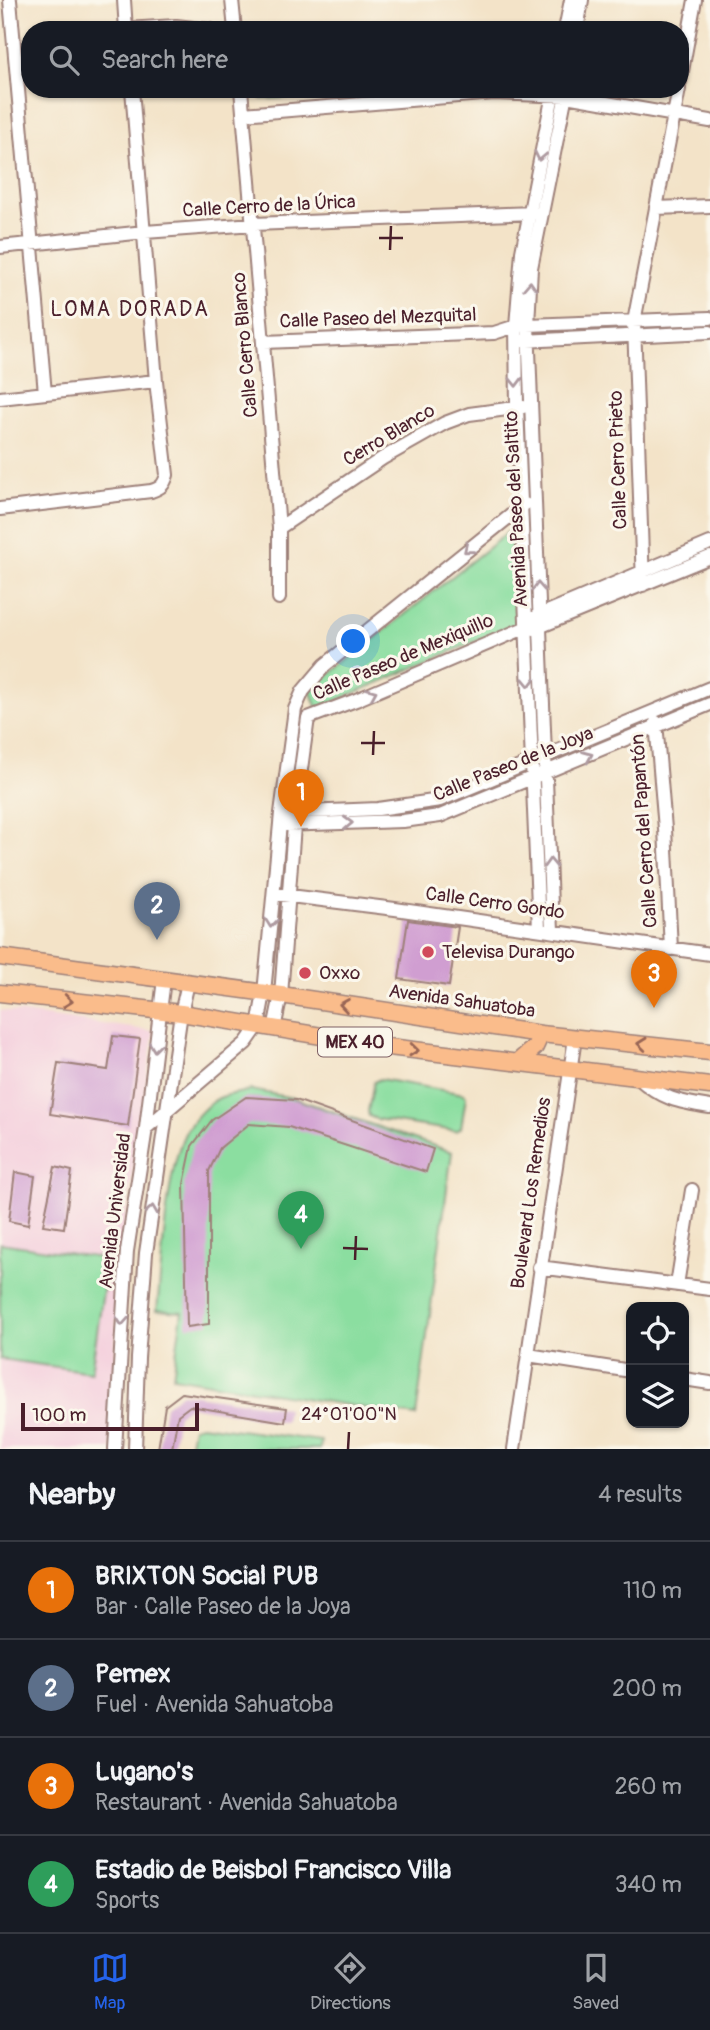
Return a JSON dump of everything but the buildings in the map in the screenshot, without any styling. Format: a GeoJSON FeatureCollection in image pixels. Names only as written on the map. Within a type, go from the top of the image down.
{"type":"FeatureCollection","features":[{"type":"Feature","properties":{"kind":"main road","name":"Avenida Sahuatoba"},"geometry":{"type":"LineString","coordinates":[[0,957],[541,1034],[710,1052]]}},
{"type":"Feature","properties":{"kind":"main road","name":"MEX 40"},"geometry":{"type":"LineString","coordinates":[[0,993],[181,1013],[389,1047],[710,1086]]}},
{"type":"Feature","properties":{"kind":"main road"},"geometry":{"type":"LineString","coordinates":[[519,1061],[535,1047],[541,1034]]}},
{"type":"Feature","properties":{"kind":"street"},"geometry":{"type":"LineString","coordinates":[[10,0],[45,393]]}},
{"type":"Feature","properties":{"kind":"street"},"geometry":{"type":"LineString","coordinates":[[124,0],[125,21]]}},
{"type":"Feature","properties":{"kind":"street"},"geometry":{"type":"LineString","coordinates":[[232,0],[234,21]]}},
{"type":"Feature","properties":{"kind":"street"},"geometry":{"type":"LineString","coordinates":[[567,21],[571,0]]}},
{"type":"Feature","properties":{"kind":"street"},"geometry":{"type":"LineString","coordinates":[[578,21],[582,0]]}},
{"type":"Feature","properties":{"kind":"street"},"geometry":{"type":"LineString","coordinates":[[689,33],[695,0]]}},
{"type":"Feature","properties":{"kind":"street"},"geometry":{"type":"LineString","coordinates":[[0,509],[151,491],[162,487],[167,475],[156,381],[133,98]]}},
{"type":"Feature","properties":{"kind":"street","name":"Calle Cerro Blanco"},"geometry":{"type":"LineString","coordinates":[[242,98],[279,528],[279,598]]}},
{"type":"Feature","properties":{"kind":"street"},"geometry":{"type":"LineString","coordinates":[[243,114],[414,98]]}},
{"type":"Feature","properties":{"kind":"street","name":"Avenida Paseo del Saltito"},"geometry":{"type":"LineString","coordinates":[[552,931],[545,757],[522,506],[522,333],[535,213],[559,98]]}},
{"type":"Feature","properties":{"kind":"street"},"geometry":{"type":"LineString","coordinates":[[590,98],[710,121]]}},
{"type":"Feature","properties":{"kind":"street","name":"Calle Cerro Prieto"},"geometry":{"type":"LineString","coordinates":[[642,578],[634,328],[677,98]]}},
{"type":"Feature","properties":{"kind":"street"},"geometry":{"type":"LineString","coordinates":[[656,208],[710,206]]}},
{"type":"Feature","properties":{"kind":"street","name":"Calle Cerro de la Úrica"},"geometry":{"type":"LineString","coordinates":[[0,247],[254,224],[535,213]]}},
{"type":"Feature","properties":{"kind":"street","name":"Calle Paseo del Mezquital"},"geometry":{"type":"LineString","coordinates":[[264,342],[634,328],[710,318]]}},
{"type":"Feature","properties":{"kind":"street","name":"Calle Paseo del Mezquital"},"geometry":{"type":"LineString","coordinates":[[634,328],[710,332]]}},
{"type":"Feature","properties":{"kind":"street"},"geometry":{"type":"LineString","coordinates":[[0,398],[156,381]]}},
{"type":"Feature","properties":{"kind":"street","name":"Avenida Paseo del Saltito"},"geometry":{"type":"LineString","coordinates":[[523,407],[534,498],[531,763],[538,929]]}},
{"type":"Feature","properties":{"kind":"street","name":"Cerro Blanco"},"geometry":{"type":"LineString","coordinates":[[279,528],[383,458],[445,423],[469,414],[523,407]]}},
{"type":"Feature","properties":{"kind":"street"},"geometry":{"type":"LineString","coordinates":[[273,994],[274,894],[280,819],[295,709],[303,691],[325,664],[534,498]]}},
{"type":"Feature","properties":{"kind":"street","name":"Calle Paseo de Mexiquillo"},"geometry":{"type":"LineString","coordinates":[[295,709],[308,718],[356,700],[642,578],[710,543]]}},
{"type":"Feature","properties":{"kind":"street","name":"Calle Paseo de Mexiquillo"},"geometry":{"type":"LineString","coordinates":[[642,578],[710,557]]}},
{"type":"Feature","properties":{"kind":"street","name":"Calle Paseo de la Joya"},"geometry":{"type":"LineString","coordinates":[[294,819],[429,803],[450,797],[710,688]]}},
{"type":"Feature","properties":{"kind":"street","name":"Calle Paseo de la Joya"},"geometry":{"type":"LineString","coordinates":[[280,819],[403,821],[440,816],[710,704]]}},
{"type":"Feature","properties":{"kind":"street","name":"Calle Cerro del Papantón"},"geometry":{"type":"LineString","coordinates":[[655,711],[671,949]]}},
{"type":"Feature","properties":{"kind":"street"},"geometry":{"type":"LineString","coordinates":[[146,1128],[266,1028],[289,896],[294,819],[308,718]]}},
{"type":"Feature","properties":{"kind":"street","name":"Calle Cerro Gordo"},"geometry":{"type":"LineString","coordinates":[[274,894],[395,908],[710,954]]}},
{"type":"Feature","properties":{"kind":"street","name":"Avenida Universidad"},"geometry":{"type":"LineString","coordinates":[[115,1449],[127,1251],[146,1128],[164,979]]}},
{"type":"Feature","properties":{"kind":"street","name":"Avenida Universidad"},"geometry":{"type":"LineString","coordinates":[[135,1449],[138,1358],[146,1253],[181,1013],[188,983]]}},
{"type":"Feature","properties":{"kind":"street","name":"Boulevard Los Remedios"},"geometry":{"type":"LineString","coordinates":[[514,1449],[575,1038]]}},
{"type":"Feature","properties":{"kind":"street"},"geometry":{"type":"LineString","coordinates":[[637,1077],[657,1094],[710,1107]]}},
{"type":"Feature","properties":{"kind":"street"},"geometry":{"type":"LineString","coordinates":[[677,1285],[692,1190]]}},
{"type":"Feature","properties":{"kind":"street"},"geometry":{"type":"LineString","coordinates":[[127,1251],[146,1253]]}},
{"type":"Feature","properties":{"kind":"street"},"geometry":{"type":"LineString","coordinates":[[539,1267],[710,1289]]}},
{"type":"Feature","properties":{"kind":"street"},"geometry":{"type":"LineString","coordinates":[[528,1354],[626,1370]]}},
{"type":"Feature","properties":{"kind":"street"},"geometry":{"type":"LineString","coordinates":[[689,1380],[710,1383]]}},
{"type":"Feature","properties":{"kind":"shaded area"},"geometry":{"type":"Polygon","coordinates":[[[0,1010],[154,1031],[119,1263],[111,1449],[0,1449],[0,1010]]]}},
{"type":"Feature","properties":{"kind":"green space"},"geometry":{"type":"Polygon","coordinates":[[[518,524],[523,621],[317,709],[310,690],[518,524]]]}},
{"type":"Feature","properties":{"kind":"green space"},"geometry":{"type":"Polygon","coordinates":[[[380,1079],[464,1094],[466,1097],[461,1128],[456,1131],[369,1116],[374,1082],[380,1079]]]}},
{"type":"Feature","properties":{"kind":"green space"},"geometry":{"type":"Polygon","coordinates":[[[251,1090],[293,1098],[452,1152],[416,1416],[173,1377],[182,1312],[157,1310],[166,1216],[175,1165],[188,1128],[202,1111],[219,1098],[251,1090]]]}},
{"type":"Feature","properties":{"kind":"green space"},"geometry":{"type":"Polygon","coordinates":[[[0,1243],[108,1259],[91,1372],[0,1359],[0,1243]]]}},
{"type":"Feature","properties":{"kind":"green space"},"geometry":{"type":"Polygon","coordinates":[[[201,1425],[321,1441],[320,1449],[189,1449],[193,1427],[201,1425]]]}},
{"type":"Feature","properties":{"kind":"place","name":"BRIXTON Social PUB"},"geometry":{"type":"Point","coordinates":[301,827]}},
{"type":"Feature","properties":{"kind":"place","name":"Pemex"},"geometry":{"type":"Point","coordinates":[157,940]}},
{"type":"Feature","properties":{"kind":"place","name":"Televisa Durango"},"geometry":{"type":"Point","coordinates":[428,952]}},
{"type":"Feature","properties":{"kind":"place","name":"Oxxo"},"geometry":{"type":"Point","coordinates":[305,973]}},
{"type":"Feature","properties":{"kind":"place","name":"Lugano's"},"geometry":{"type":"Point","coordinates":[654,1008]}},
{"type":"Feature","properties":{"kind":"place","name":"Estadio de Beisbol Francisco Villa"},"geometry":{"type":"Point","coordinates":[301,1249]}},
{"type":"Feature","properties":{"kind":"district","name":"LOMA DORADA"},"geometry":{"type":"Point","coordinates":[130,309]}}]}
